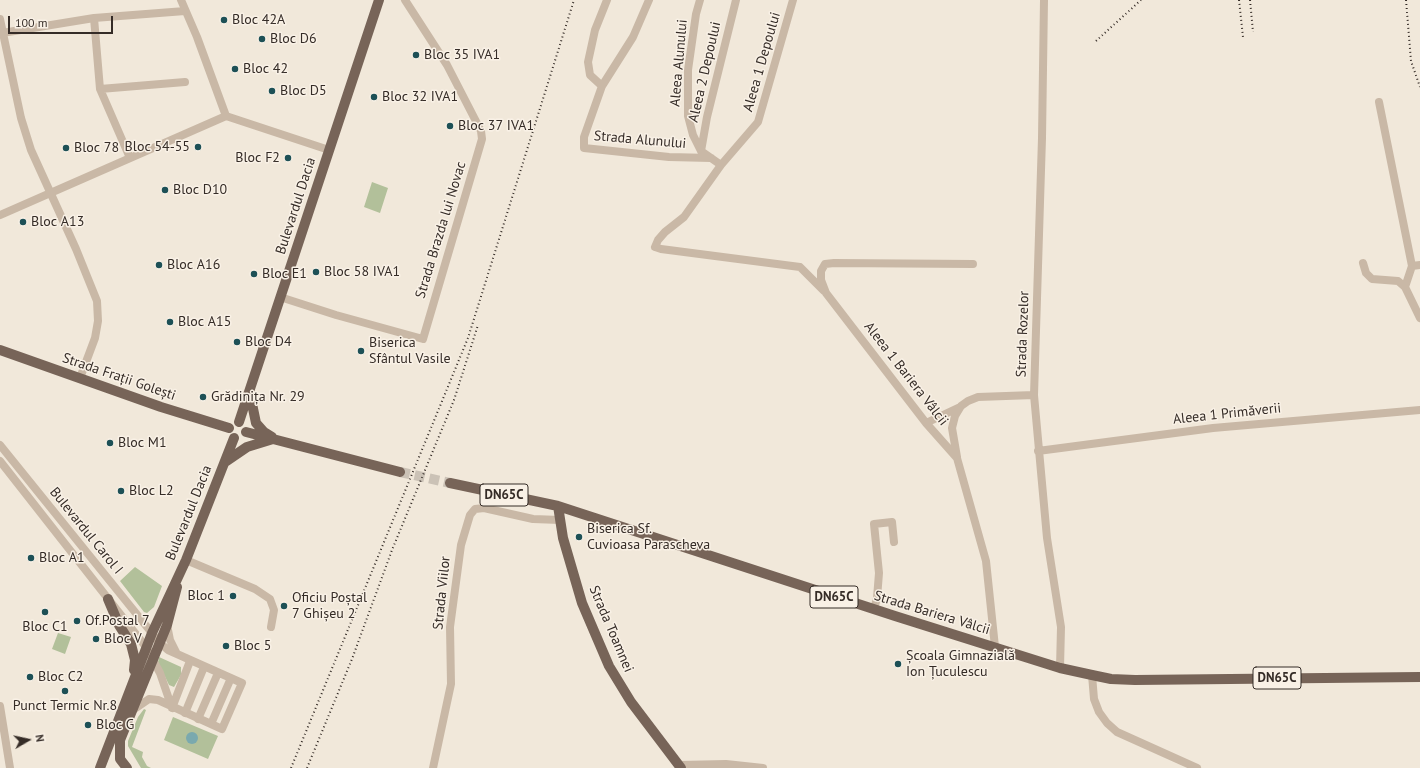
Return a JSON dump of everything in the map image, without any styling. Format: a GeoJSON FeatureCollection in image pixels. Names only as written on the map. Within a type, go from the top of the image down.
{"type":"FeatureCollection","features":[{"type":"Feature","properties":{"kind":"main road","name":"Bulevardul Dacia"},"geometry":{"type":"LineString","coordinates":[[239,422],[380,0]]}},
{"type":"Feature","properties":{"kind":"main road","name":"Strada Frații Golești"},"geometry":{"type":"LineString","coordinates":[[0,350],[161,407],[229,428]]}},
{"type":"Feature","properties":{"kind":"main road"},"geometry":{"type":"LineString","coordinates":[[249,392],[250,404],[256,423],[264,432],[275,439]]}},
{"type":"Feature","properties":{"kind":"main road"},"geometry":{"type":"LineString","coordinates":[[239,422],[244,425],[246,432],[242,438],[234,438],[230,434],[229,428],[233,423],[239,422]]}},
{"type":"Feature","properties":{"kind":"main road"},"geometry":{"type":"LineString","coordinates":[[246,432],[400,472]]}},
{"type":"Feature","properties":{"kind":"main road","name":"Bulevardul Dacia"},"geometry":{"type":"LineString","coordinates":[[102,765],[146,647],[162,608],[186,560],[234,438]]}},
{"type":"Feature","properties":{"kind":"main road"},"geometry":{"type":"LineString","coordinates":[[225,462],[247,447],[275,439]]}},
{"type":"Feature","properties":{"kind":"main road","name":"Strada Bariera Vâlcii"},"geometry":{"type":"LineString","coordinates":[[450,484],[558,506],[1060,668],[1111,679],[1420,677]]}},
{"type":"Feature","properties":{"kind":"main road","name":"Strada Toamnei"},"geometry":{"type":"LineString","coordinates":[[558,506],[563,538],[582,603],[609,666],[631,702],[680,767]]}},
{"type":"Feature","properties":{"kind":"main road","name":"Bulevardul Dacia"},"geometry":{"type":"LineString","coordinates":[[120,759],[120,740],[167,625],[179,575]]}},
{"type":"Feature","properties":{"kind":"main road"},"geometry":{"type":"LineString","coordinates":[[108,599],[119,625],[133,650],[135,660],[134,680]]}},
{"type":"Feature","properties":{"kind":"main road"},"geometry":{"type":"LineString","coordinates":[[102,765],[120,759],[127,768]]}},
{"type":"Feature","properties":{"kind":"street"},"geometry":{"type":"LineString","coordinates":[[181,0],[197,37],[226,116]]}},
{"type":"Feature","properties":{"kind":"street","name":"Strada Brazda lui Novac"},"geometry":{"type":"LineString","coordinates":[[280,297],[336,315],[423,339],[482,139],[481,131],[447,65],[405,0]]}},
{"type":"Feature","properties":{"kind":"street"},"geometry":{"type":"LineString","coordinates":[[602,86],[590,75],[588,62],[595,30],[607,0]]}},
{"type":"Feature","properties":{"kind":"street","name":"Strada Alunului"},"geometry":{"type":"LineString","coordinates":[[649,0],[633,37],[602,86],[584,137],[584,148],[669,157],[711,158]]}},
{"type":"Feature","properties":{"kind":"street","name":"Aleea Alunului"},"geometry":{"type":"LineString","coordinates":[[700,0],[696,14],[688,70],[688,116],[693,135],[701,150]]}},
{"type":"Feature","properties":{"kind":"street","name":"Aleea 2 Depoului"},"geometry":{"type":"LineString","coordinates":[[701,150],[707,117],[736,0]]}},
{"type":"Feature","properties":{"kind":"street","name":"Aleea 1 Depoului"},"geometry":{"type":"LineString","coordinates":[[793,0],[758,122],[721,165],[684,217],[665,232],[655,247],[800,267],[826,293]]}},
{"type":"Feature","properties":{"kind":"street","name":"Strada Rozelor"},"geometry":{"type":"LineString","coordinates":[[1044,0],[1042,138],[1034,395],[1047,538],[1061,627],[1060,668]]}},
{"type":"Feature","properties":{"kind":"street"},"geometry":{"type":"LineString","coordinates":[[2,33],[94,18],[185,11]]}},
{"type":"Feature","properties":{"kind":"street"},"geometry":{"type":"LineString","coordinates":[[94,18],[100,89],[130,158]]}},
{"type":"Feature","properties":{"kind":"street"},"geometry":{"type":"LineString","coordinates":[[0,19],[21,118],[31,150],[97,302],[98,321],[95,338],[80,378]]}},
{"type":"Feature","properties":{"kind":"street"},"geometry":{"type":"LineString","coordinates":[[100,89],[185,82]]}},
{"type":"Feature","properties":{"kind":"street"},"geometry":{"type":"LineString","coordinates":[[1379,102],[1416,265],[1405,287]]}},
{"type":"Feature","properties":{"kind":"street"},"geometry":{"type":"LineString","coordinates":[[0,215],[226,116],[330,150]]}},
{"type":"Feature","properties":{"kind":"street"},"geometry":{"type":"LineString","coordinates":[[701,150],[721,165]]}},
{"type":"Feature","properties":{"kind":"street"},"geometry":{"type":"LineString","coordinates":[[1363,263],[1366,273],[1372,279],[1398,281],[1405,287],[1420,318]]}},
{"type":"Feature","properties":{"kind":"street","name":"Aleea 1 Bariera Vâlcii"},"geometry":{"type":"LineString","coordinates":[[973,264],[825,264],[821,271],[821,280],[826,293],[926,423],[957,458],[986,561],[995,647]]}},
{"type":"Feature","properties":{"kind":"street"},"geometry":{"type":"LineString","coordinates":[[926,423],[978,397],[1034,395]]}},
{"type":"Feature","properties":{"kind":"street"},"geometry":{"type":"LineString","coordinates":[[957,458],[952,428],[955,416],[961,406]]}},
{"type":"Feature","properties":{"kind":"street","name":"Aleea 1 Primăverii"},"geometry":{"type":"LineString","coordinates":[[1038,451],[1213,428],[1420,410]]}},
{"type":"Feature","properties":{"kind":"street","name":"Bulevardul Carol I"},"geometry":{"type":"LineString","coordinates":[[1,449],[160,643],[190,661],[242,683],[222,729],[211,724]]}},
{"type":"Feature","properties":{"kind":"street","name":"Bulevardul Carol I"},"geometry":{"type":"LineString","coordinates":[[0,460],[146,647],[153,659],[172,708]]}},
{"type":"Feature","properties":{"kind":"street","name":"Strada Viilor"},"geometry":{"type":"LineString","coordinates":[[433,768],[451,684],[450,627],[461,545],[470,515],[476,509],[484,508],[533,519],[560,520]]}},
{"type":"Feature","properties":{"kind":"street"},"geometry":{"type":"LineString","coordinates":[[874,609],[877,598],[879,573],[874,524],[892,522],[894,542]]}},
{"type":"Feature","properties":{"kind":"street"},"geometry":{"type":"LineString","coordinates":[[186,560],[256,589],[270,599],[274,610],[271,627]]}},
{"type":"Feature","properties":{"kind":"street"},"geometry":{"type":"LineString","coordinates":[[167,625],[170,640],[177,654]]}},
{"type":"Feature","properties":{"kind":"street"},"geometry":{"type":"LineString","coordinates":[[172,708],[190,661]]}},
{"type":"Feature","properties":{"kind":"street"},"geometry":{"type":"LineString","coordinates":[[185,713],[204,667]]}},
{"type":"Feature","properties":{"kind":"street"},"geometry":{"type":"LineString","coordinates":[[198,719],[218,673]]}},
{"type":"Feature","properties":{"kind":"street"},"geometry":{"type":"LineString","coordinates":[[1092,675],[1094,699],[1099,712],[1107,723],[1117,732],[1197,768]]}},
{"type":"Feature","properties":{"kind":"street"},"geometry":{"type":"LineString","coordinates":[[132,710],[149,699],[158,700],[172,708],[211,724],[231,678]]}},
{"type":"Feature","properties":{"kind":"street"},"geometry":{"type":"LineString","coordinates":[[0,706],[10,768]]}},
{"type":"Feature","properties":{"kind":"street"},"geometry":{"type":"LineString","coordinates":[[680,767],[726,764],[763,768]]}},
{"type":"Feature","properties":{"kind":"green space"},"geometry":{"type":"Polygon","coordinates":[[[372,182],[388,188],[380,213],[364,207],[372,182]]]}},
{"type":"Feature","properties":{"kind":"green space"},"geometry":{"type":"Polygon","coordinates":[[[135,567],[162,586],[154,607],[147,613],[144,612],[120,581],[135,567]]]}},
{"type":"Feature","properties":{"kind":"green space"},"geometry":{"type":"Polygon","coordinates":[[[58,633],[71,637],[65,654],[52,649],[58,633]]]}},
{"type":"Feature","properties":{"kind":"green space"},"geometry":{"type":"Polygon","coordinates":[[[159,657],[181,667],[181,675],[174,687],[169,685],[158,662],[159,657]]]}},
{"type":"Feature","properties":{"kind":"green space"},"geometry":{"type":"Polygon","coordinates":[[[144,709],[146,710],[132,747],[143,752],[142,757],[147,766],[151,768],[141,768],[128,746],[128,741],[138,717],[144,709]]]}},
{"type":"Feature","properties":{"kind":"green space"},"geometry":{"type":"Polygon","coordinates":[[[173,717],[218,736],[208,759],[164,740],[173,717]]]}},
{"type":"Feature","properties":{"kind":"water"},"geometry":{"type":"Polygon","coordinates":[[[190,732],[194,732],[198,738],[194,744],[190,744],[186,740],[186,736],[190,732]]]}},
{"type":"Feature","properties":{"kind":"tunnel"},"geometry":{"type":"LineString","coordinates":[[400,472],[450,483]]}},
{"type":"Feature","properties":{"kind":"railway"},"geometry":{"type":"LineString","coordinates":[[291,768],[468,338],[574,0]]}},
{"type":"Feature","properties":{"kind":"railway"},"geometry":{"type":"LineString","coordinates":[[1096,41],[1141,0]]}},
{"type":"Feature","properties":{"kind":"railway"},"geometry":{"type":"LineString","coordinates":[[1239,0],[1243,37]]}},
{"type":"Feature","properties":{"kind":"railway"},"geometry":{"type":"LineString","coordinates":[[1250,0],[1253,32]]}},
{"type":"Feature","properties":{"kind":"railway"},"geometry":{"type":"LineString","coordinates":[[1406,0],[1411,61],[1420,87]]}},
{"type":"Feature","properties":{"kind":"railway"},"geometry":{"type":"LineString","coordinates":[[307,768],[352,659],[392,550],[454,400],[478,325]]}},
{"type":"Feature","properties":{"kind":"place","name":"Bloc 42A"},"geometry":{"type":"Point","coordinates":[224,20]}},
{"type":"Feature","properties":{"kind":"place","name":"Bloc D6"},"geometry":{"type":"Point","coordinates":[262,39]}},
{"type":"Feature","properties":{"kind":"place","name":"Bloc 35 IVA1"},"geometry":{"type":"Point","coordinates":[416,55]}},
{"type":"Feature","properties":{"kind":"place","name":"Bloc 42"},"geometry":{"type":"Point","coordinates":[235,69]}},
{"type":"Feature","properties":{"kind":"place","name":"Bloc D5"},"geometry":{"type":"Point","coordinates":[272,91]}},
{"type":"Feature","properties":{"kind":"place","name":"Bloc 32 IVA1"},"geometry":{"type":"Point","coordinates":[374,97]}},
{"type":"Feature","properties":{"kind":"place","name":"Bloc 37 IVA1"},"geometry":{"type":"Point","coordinates":[450,126]}},
{"type":"Feature","properties":{"kind":"place","name":"Bloc 54-55"},"geometry":{"type":"Point","coordinates":[198,147]}},
{"type":"Feature","properties":{"kind":"place","name":"Bloc 78"},"geometry":{"type":"Point","coordinates":[66,148]}},
{"type":"Feature","properties":{"kind":"place","name":"Bloc F2"},"geometry":{"type":"Point","coordinates":[288,158]}},
{"type":"Feature","properties":{"kind":"place","name":"Bloc D10"},"geometry":{"type":"Point","coordinates":[165,190]}},
{"type":"Feature","properties":{"kind":"place","name":"Bloc A13"},"geometry":{"type":"Point","coordinates":[23,222]}},
{"type":"Feature","properties":{"kind":"place","name":"Bloc A16"},"geometry":{"type":"Point","coordinates":[159,265]}},
{"type":"Feature","properties":{"kind":"place","name":"Bloc 58 IVA1"},"geometry":{"type":"Point","coordinates":[316,272]}},
{"type":"Feature","properties":{"kind":"place","name":"Bloc E1"},"geometry":{"type":"Point","coordinates":[254,274]}},
{"type":"Feature","properties":{"kind":"place","name":"Bloc A15"},"geometry":{"type":"Point","coordinates":[170,322]}},
{"type":"Feature","properties":{"kind":"place","name":"Bloc D4"},"geometry":{"type":"Point","coordinates":[237,342]}},
{"type":"Feature","properties":{"kind":"place","name":"Biserica Sfântul Vasile"},"geometry":{"type":"Point","coordinates":[361,351]}},
{"type":"Feature","properties":{"kind":"place","name":"Grădinița Nr. 29"},"geometry":{"type":"Point","coordinates":[203,397]}},
{"type":"Feature","properties":{"kind":"place","name":"Bloc M1"},"geometry":{"type":"Point","coordinates":[110,443]}},
{"type":"Feature","properties":{"kind":"place","name":"Bloc L2"},"geometry":{"type":"Point","coordinates":[121,491]}},
{"type":"Feature","properties":{"kind":"place","name":"Biserica Sf. Cuvioasa Parascheva"},"geometry":{"type":"Point","coordinates":[579,537]}},
{"type":"Feature","properties":{"kind":"place","name":"Bloc A1"},"geometry":{"type":"Point","coordinates":[31,558]}},
{"type":"Feature","properties":{"kind":"place","name":"Bloc 1"},"geometry":{"type":"Point","coordinates":[233,596]}},
{"type":"Feature","properties":{"kind":"place","name":"Oficiu Poștal 7 Ghișeu 2"},"geometry":{"type":"Point","coordinates":[284,606]}},
{"type":"Feature","properties":{"kind":"place","name":"Bloc C1"},"geometry":{"type":"Point","coordinates":[45,612]}},
{"type":"Feature","properties":{"kind":"place","name":"Of.Postal 7"},"geometry":{"type":"Point","coordinates":[77,621]}},
{"type":"Feature","properties":{"kind":"place","name":"Bloc V"},"geometry":{"type":"Point","coordinates":[96,639]}},
{"type":"Feature","properties":{"kind":"place","name":"Bloc 5"},"geometry":{"type":"Point","coordinates":[226,646]}},
{"type":"Feature","properties":{"kind":"place","name":"Școala Gimnazială Ion Țuculescu"},"geometry":{"type":"Point","coordinates":[898,664]}},
{"type":"Feature","properties":{"kind":"place","name":"Bloc C2"},"geometry":{"type":"Point","coordinates":[30,677]}},
{"type":"Feature","properties":{"kind":"place","name":"Punct Termic Nr.8"},"geometry":{"type":"Point","coordinates":[65,691]}},
{"type":"Feature","properties":{"kind":"place","name":"Bloc G"},"geometry":{"type":"Point","coordinates":[88,725]}}]}
